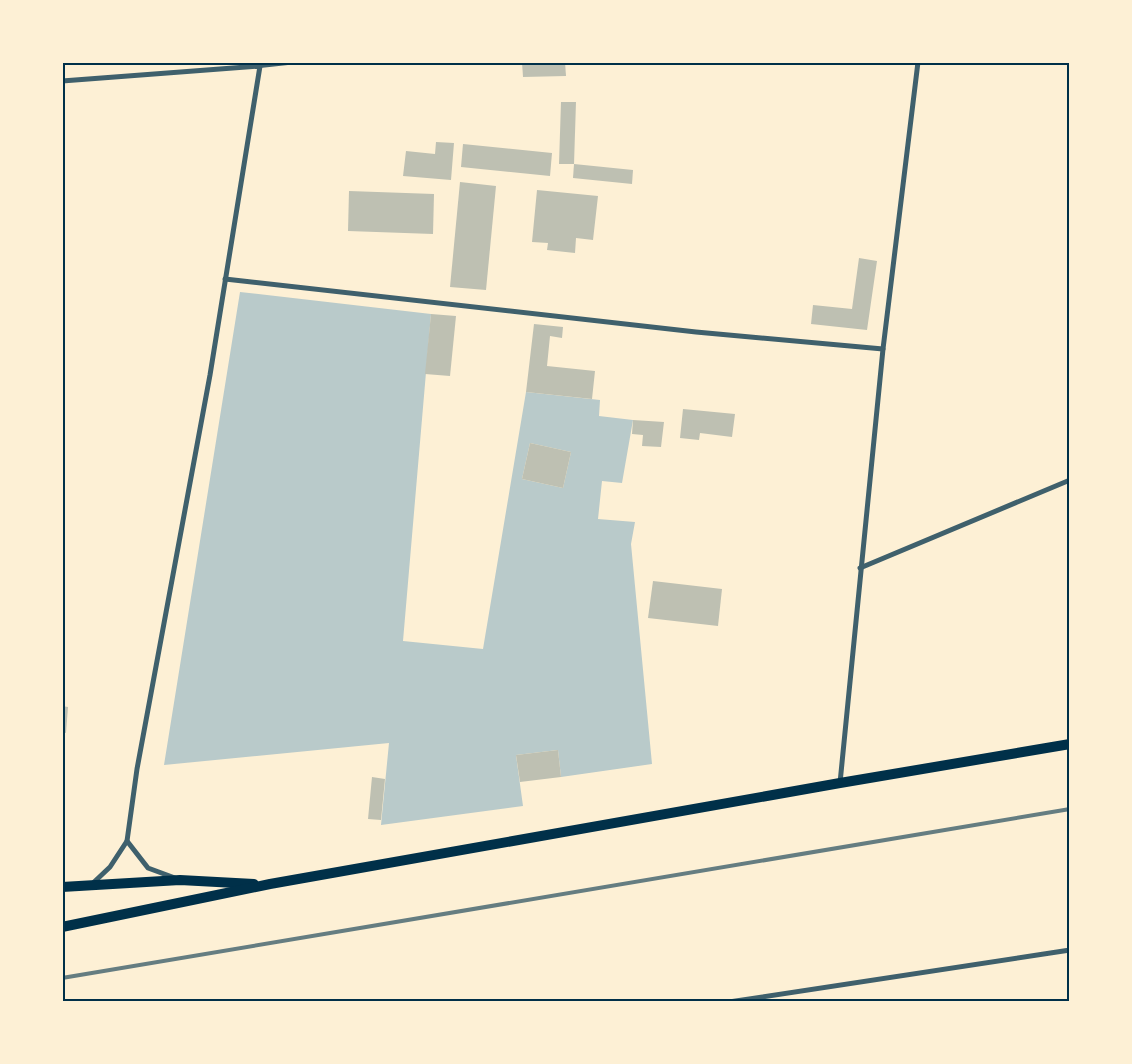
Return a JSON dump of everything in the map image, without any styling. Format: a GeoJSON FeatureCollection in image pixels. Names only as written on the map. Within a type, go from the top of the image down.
{"type":"FeatureCollection","features":[{"type":"Feature","properties":{"kind":"main road"},"geometry":{"type":"LineString","coordinates":[[62,927],[270,884],[1070,744]]}},
{"type":"Feature","properties":{"kind":"main road"},"geometry":{"type":"LineString","coordinates":[[62,887],[89,887],[180,880],[270,884]]}},
{"type":"Feature","properties":{"kind":"street"},"geometry":{"type":"LineString","coordinates":[[840,783],[883,349],[918,62]]}},
{"type":"Feature","properties":{"kind":"street"},"geometry":{"type":"LineString","coordinates":[[62,81],[260,66],[210,375],[137,769],[127,841],[110,867],[89,887]]}},
{"type":"Feature","properties":{"kind":"street"},"geometry":{"type":"LineString","coordinates":[[225,279],[686,331],[883,349]]}},
{"type":"Feature","properties":{"kind":"street"},"geometry":{"type":"LineString","coordinates":[[860,568],[1070,480]]}},
{"type":"Feature","properties":{"kind":"street"},"geometry":{"type":"LineString","coordinates":[[127,841],[148,868],[180,880]]}},
{"type":"Feature","properties":{"kind":"street"},"geometry":{"type":"LineString","coordinates":[[729,1002],[1070,950]]}},
{"type":"Feature","properties":{"kind":"lane"},"geometry":{"type":"LineString","coordinates":[[260,66],[297,62]]}},
{"type":"Feature","properties":{"kind":"shaded area"},"geometry":{"type":"Polygon","coordinates":[[[240,292],[431,314],[403,641],[483,649],[526,392],[600,400],[599,416],[633,420],[622,483],[602,481],[598,519],[635,522],[631,544],[652,764],[561,777],[558,750],[516,755],[523,806],[381,825],[389,743],[164,765],[240,292]],[[530,443],[522,479],[563,488],[571,452],[530,443]]]}},
{"type":"Feature","properties":{"kind":"building"},"geometry":{"type":"Polygon","coordinates":[[[522,62],[565,62],[566,76],[523,77],[522,62]]]}},
{"type":"Feature","properties":{"kind":"building"},"geometry":{"type":"Polygon","coordinates":[[[561,102],[576,102],[574,164],[559,164],[561,102]]]}},
{"type":"Feature","properties":{"kind":"building"},"geometry":{"type":"Polygon","coordinates":[[[436,142],[454,143],[451,180],[403,176],[406,151],[435,154],[436,142]]]}},
{"type":"Feature","properties":{"kind":"building"},"geometry":{"type":"Polygon","coordinates":[[[463,144],[552,153],[550,176],[461,167],[463,144]]]}},
{"type":"Feature","properties":{"kind":"building"},"geometry":{"type":"Polygon","coordinates":[[[574,164],[633,170],[632,184],[573,178],[574,164]]]}},
{"type":"Feature","properties":{"kind":"building"},"geometry":{"type":"Polygon","coordinates":[[[460,182],[496,186],[486,290],[450,287],[460,182]]]}},
{"type":"Feature","properties":{"kind":"building"},"geometry":{"type":"Polygon","coordinates":[[[537,190],[598,196],[593,240],[576,238],[575,253],[547,250],[548,243],[532,242],[537,190]]]}},
{"type":"Feature","properties":{"kind":"building"},"geometry":{"type":"Polygon","coordinates":[[[349,191],[434,194],[433,234],[348,231],[349,191]]]}},
{"type":"Feature","properties":{"kind":"building"},"geometry":{"type":"Polygon","coordinates":[[[859,258],[877,261],[867,330],[811,324],[813,305],[852,309],[859,258]]]}},
{"type":"Feature","properties":{"kind":"building"},"geometry":{"type":"Polygon","coordinates":[[[431,314],[456,316],[450,376],[425,374],[431,314]]]}},
{"type":"Feature","properties":{"kind":"building"},"geometry":{"type":"Polygon","coordinates":[[[534,324],[563,327],[562,338],[550,336],[547,366],[595,371],[592,399],[526,392],[534,324]]]}},
{"type":"Feature","properties":{"kind":"building"},"geometry":{"type":"Polygon","coordinates":[[[683,409],[735,414],[732,437],[700,433],[699,440],[680,438],[683,409]]]}},
{"type":"Feature","properties":{"kind":"building"},"geometry":{"type":"Polygon","coordinates":[[[633,420],[664,422],[661,447],[642,446],[643,435],[632,434],[633,420]]]}},
{"type":"Feature","properties":{"kind":"building"},"geometry":{"type":"Polygon","coordinates":[[[530,443],[571,452],[563,488],[522,479],[530,443]]]}},
{"type":"Feature","properties":{"kind":"building"},"geometry":{"type":"Polygon","coordinates":[[[653,581],[722,589],[718,626],[648,618],[653,581]]]}},
{"type":"Feature","properties":{"kind":"building"},"geometry":{"type":"Polygon","coordinates":[[[62,706],[68,707],[66,733],[62,732],[62,706]]]}},
{"type":"Feature","properties":{"kind":"building"},"geometry":{"type":"Polygon","coordinates":[[[558,750],[561,777],[520,782],[516,755],[558,750]]]}},
{"type":"Feature","properties":{"kind":"building"},"geometry":{"type":"Polygon","coordinates":[[[372,777],[385,779],[381,820],[368,819],[372,777]]]}},
{"type":"Feature","properties":{"kind":"railway"},"geometry":{"type":"LineString","coordinates":[[62,978],[1070,809]]}}]}
